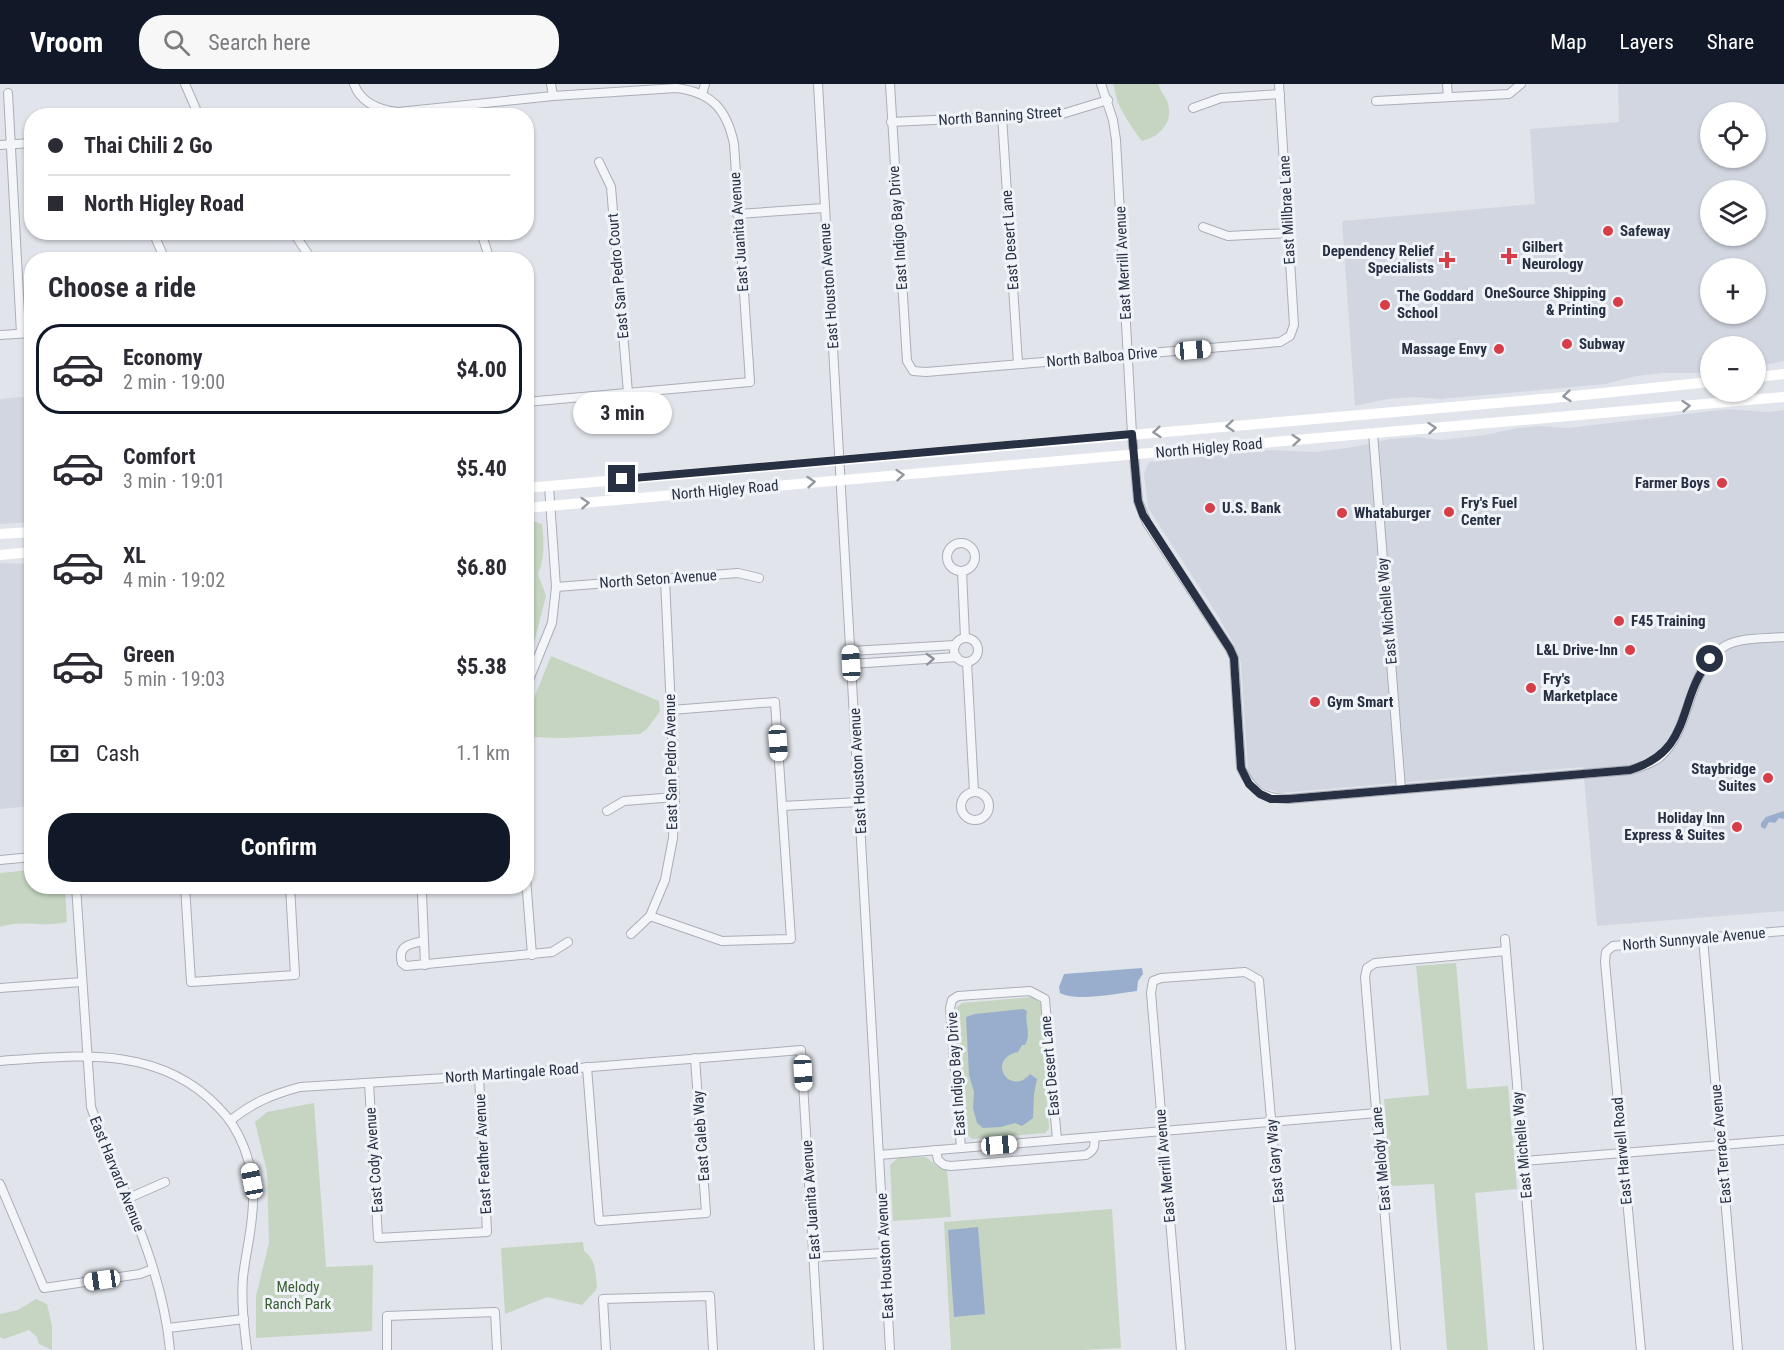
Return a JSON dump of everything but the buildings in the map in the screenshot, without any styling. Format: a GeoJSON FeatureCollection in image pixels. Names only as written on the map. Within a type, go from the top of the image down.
{"type":"FeatureCollection","features":[{"type":"Feature","properties":{"kind":"main road"},"geometry":{"type":"LineString","coordinates":[[1766,376],[1784,374]]}},
{"type":"Feature","properties":{"kind":"main road","name":"North Higley Road"},"geometry":{"type":"LineString","coordinates":[[534,507],[841,480],[1372,414],[1700,383]]}},
{"type":"Feature","properties":{"kind":"main road"},"geometry":{"type":"LineString","coordinates":[[1625,390],[1628,411]]}},
{"type":"Feature","properties":{"kind":"main road","name":"North Higley Road"},"geometry":{"type":"LineString","coordinates":[[534,487],[840,460],[1373,434],[1784,397]]}},
{"type":"Feature","properties":{"kind":"main road"},"geometry":{"type":"LineString","coordinates":[[1372,414],[1373,434]]}},
{"type":"Feature","properties":{"kind":"main road"},"geometry":{"type":"LineString","coordinates":[[0,534],[24,532]]}},
{"type":"Feature","properties":{"kind":"main road"},"geometry":{"type":"LineString","coordinates":[[0,555],[24,553]]}},
{"type":"Feature","properties":{"kind":"street"},"geometry":{"type":"LineString","coordinates":[[185,84],[196,108]]}},
{"type":"Feature","properties":{"kind":"street"},"geometry":{"type":"LineString","coordinates":[[354,84],[356,91],[377,108]]}},
{"type":"Feature","properties":{"kind":"street"},"geometry":{"type":"LineString","coordinates":[[551,84],[553,96]]}},
{"type":"Feature","properties":{"kind":"street"},"geometry":{"type":"LineString","coordinates":[[439,108],[553,96],[676,88],[689,89],[702,94],[705,84]]}},
{"type":"Feature","properties":{"kind":"street","name":"East Houston Avenue"},"geometry":{"type":"LineString","coordinates":[[818,84],[890,1350]]}},
{"type":"Feature","properties":{"kind":"street","name":"East Indigo Bay Drive"},"geometry":{"type":"LineString","coordinates":[[890,84],[907,361],[913,371]]}},
{"type":"Feature","properties":{"kind":"street","name":"East Merrill Avenue"},"geometry":{"type":"LineString","coordinates":[[1101,84],[1113,120],[1118,157],[1133,445]]}},
{"type":"Feature","properties":{"kind":"street","name":"East Millbrae Lane"},"geometry":{"type":"LineString","coordinates":[[1279,84],[1293,325],[1290,336]]}},
{"type":"Feature","properties":{"kind":"street"},"geometry":{"type":"LineString","coordinates":[[1447,84],[1448,97]]}},
{"type":"Feature","properties":{"kind":"street"},"geometry":{"type":"LineString","coordinates":[[1376,101],[1509,94],[1521,85]]}},
{"type":"Feature","properties":{"kind":"street"},"geometry":{"type":"LineString","coordinates":[[0,335],[21,333],[8,93]]}},
{"type":"Feature","properties":{"kind":"street","name":"East Juanita Avenue"},"geometry":{"type":"LineString","coordinates":[[628,393],[750,382],[734,144],[724,114],[715,102],[702,94]]}},
{"type":"Feature","properties":{"kind":"street"},"geometry":{"type":"LineString","coordinates":[[1192,108],[1221,98],[1280,94]]}},
{"type":"Feature","properties":{"kind":"street","name":"North Banning Street"},"geometry":{"type":"LineString","coordinates":[[891,122],[1062,114],[1108,100]]}},
{"type":"Feature","properties":{"kind":"street","name":"East Desert Lane"},"geometry":{"type":"LineString","coordinates":[[1002,116],[1018,364]]}},
{"type":"Feature","properties":{"kind":"street"},"geometry":{"type":"LineString","coordinates":[[0,145],[24,144]]}},
{"type":"Feature","properties":{"kind":"street","name":"East San Pedro Court"},"geometry":{"type":"LineString","coordinates":[[599,162],[610,187],[628,393]]}},
{"type":"Feature","properties":{"kind":"street"},"geometry":{"type":"LineString","coordinates":[[737,213],[824,208]]}},
{"type":"Feature","properties":{"kind":"street"},"geometry":{"type":"LineString","coordinates":[[1203,227],[1228,236],[1288,233]]}},
{"type":"Feature","properties":{"kind":"street","name":"North Balboa Drive"},"geometry":{"type":"LineString","coordinates":[[913,371],[926,372],[1280,342],[1290,336]]}},
{"type":"Feature","properties":{"kind":"street"},"geometry":{"type":"LineString","coordinates":[[534,401],[628,393]]}},
{"type":"Feature","properties":{"kind":"street","name":"East Michelle Way"},"geometry":{"type":"LineString","coordinates":[[1373,434],[1401,789]]}},
{"type":"Feature","properties":{"kind":"street"},"geometry":{"type":"LineString","coordinates":[[1133,445],[1138,501],[1143,515],[1234,658],[1241,768],[1249,784],[1260,794],[1271,799],[1630,770],[1647,765],[1659,757],[1673,742],[1704,667],[1718,651],[1740,641],[1784,637]]}},
{"type":"Feature","properties":{"kind":"street"},"geometry":{"type":"LineString","coordinates":[[534,665],[552,623],[556,587],[549,486]]}},
{"type":"Feature","properties":{"kind":"street"},"geometry":{"type":"LineString","coordinates":[[962,571],[965,638]]}},
{"type":"Feature","properties":{"kind":"street","name":"North Seton Avenue"},"geometry":{"type":"LineString","coordinates":[[556,587],[738,573],[759,578]]}},
{"type":"Feature","properties":{"kind":"street","name":"East San Pedro Avenue"},"geometry":{"type":"LineString","coordinates":[[631,934],[650,916],[665,880],[673,838],[675,797],[665,579]]}},
{"type":"Feature","properties":{"kind":"street"},"geometry":{"type":"LineString","coordinates":[[851,663],[957,657],[967,662],[974,659],[978,649],[975,642],[965,638],[959,640],[954,651],[957,657]]}},
{"type":"Feature","properties":{"kind":"street"},"geometry":{"type":"LineString","coordinates":[[851,651],[955,645]]}},
{"type":"Feature","properties":{"kind":"street"},"geometry":{"type":"LineString","coordinates":[[967,662],[974,792]]}},
{"type":"Feature","properties":{"kind":"street"},"geometry":{"type":"LineString","coordinates":[[650,916],[722,941],[791,939],[775,702],[671,710]]}},
{"type":"Feature","properties":{"kind":"street"},"geometry":{"type":"LineString","coordinates":[[607,810],[624,801],[675,797]]}},
{"type":"Feature","properties":{"kind":"street"},"geometry":{"type":"LineString","coordinates":[[782,806],[860,802]]}},
{"type":"Feature","properties":{"kind":"street"},"geometry":{"type":"LineString","coordinates":[[0,860],[24,858]]}},
{"type":"Feature","properties":{"kind":"street","name":"East Harvard Avenue"},"geometry":{"type":"LineString","coordinates":[[76,894],[91,1107],[129,1198],[153,1269],[168,1328],[171,1350]]}},
{"type":"Feature","properties":{"kind":"street"},"geometry":{"type":"LineString","coordinates":[[186,894],[191,982],[295,975],[290,894]]}},
{"type":"Feature","properties":{"kind":"street"},"geometry":{"type":"LineString","coordinates":[[422,894],[425,964]]}},
{"type":"Feature","properties":{"kind":"street"},"geometry":{"type":"LineString","coordinates":[[527,894],[532,955]]}},
{"type":"Feature","properties":{"kind":"street","name":"North Sunnyvale Avenue"},"geometry":{"type":"LineString","coordinates":[[1606,952],[1613,946],[1784,931]]}},
{"type":"Feature","properties":{"kind":"street","name":"East Terrace Avenue"},"geometry":{"type":"LineString","coordinates":[[1703,938],[1738,1350]]}},
{"type":"Feature","properties":{"kind":"street","name":"East Michelle Way"},"geometry":{"type":"LineString","coordinates":[[1505,939],[1539,1350]]}},
{"type":"Feature","properties":{"kind":"street"},"geometry":{"type":"LineString","coordinates":[[424,941],[408,944],[401,949],[402,963],[406,966],[532,955],[552,952],[568,942]]}},
{"type":"Feature","properties":{"kind":"street","name":"East Melody Lane"},"geometry":{"type":"LineString","coordinates":[[1396,1350],[1365,978],[1367,968],[1375,963],[1506,951]]}},
{"type":"Feature","properties":{"kind":"street","name":"East Harwell Road"},"geometry":{"type":"LineString","coordinates":[[1606,952],[1605,962],[1641,1350]]}},
{"type":"Feature","properties":{"kind":"street","name":"East Merrill Avenue"},"geometry":{"type":"LineString","coordinates":[[1181,1350],[1151,993],[1153,981],[1161,978],[1245,972],[1253,976]]}},
{"type":"Feature","properties":{"kind":"street","name":"East Gary Way"},"geometry":{"type":"LineString","coordinates":[[1253,976],[1259,980],[1291,1350]]}},
{"type":"Feature","properties":{"kind":"street"},"geometry":{"type":"LineString","coordinates":[[0,988],[82,982]]}},
{"type":"Feature","properties":{"kind":"street","name":"East Desert Lane"},"geometry":{"type":"LineString","coordinates":[[952,1000],[958,996],[1030,991],[1045,999],[1057,1140]]}},
{"type":"Feature","properties":{"kind":"street","name":"East Indigo Bay Drive"},"geometry":{"type":"LineString","coordinates":[[952,1000],[950,1008],[961,1148]]}},
{"type":"Feature","properties":{"kind":"street","name":"East Juanita Avenue"},"geometry":{"type":"LineString","coordinates":[[801,1050],[819,1350]]}},
{"type":"Feature","properties":{"kind":"street","name":"North Martingale Road"},"geometry":{"type":"LineString","coordinates":[[231,1120],[251,1104],[273,1094],[300,1087],[479,1076],[801,1050]]}},
{"type":"Feature","properties":{"kind":"street"},"geometry":{"type":"LineString","coordinates":[[0,1061],[87,1056],[136,1062],[173,1073],[199,1089],[231,1120],[246,1153],[253,1188],[253,1213],[243,1279],[247,1350]]}},
{"type":"Feature","properties":{"kind":"street","name":"East Caleb Way"},"geometry":{"type":"LineString","coordinates":[[587,1067],[599,1221],[706,1214],[695,1058]]}},
{"type":"Feature","properties":{"kind":"street","name":"East Feather Avenue"},"geometry":{"type":"LineString","coordinates":[[378,1238],[487,1232],[479,1076]]}},
{"type":"Feature","properties":{"kind":"street","name":"East Cody Avenue"},"geometry":{"type":"LineString","coordinates":[[369,1083],[378,1238]]}},
{"type":"Feature","properties":{"kind":"street"},"geometry":{"type":"LineString","coordinates":[[879,1155],[1377,1113]]}},
{"type":"Feature","properties":{"kind":"street"},"geometry":{"type":"LineString","coordinates":[[936,1150],[938,1160],[944,1165],[951,1166],[1063,1157],[1086,1155],[1092,1152],[1095,1147],[1094,1137]]}},
{"type":"Feature","properties":{"kind":"street"},"geometry":{"type":"LineString","coordinates":[[1523,1161],[1784,1140]]}},
{"type":"Feature","properties":{"kind":"street"},"geometry":{"type":"LineString","coordinates":[[129,1198],[165,1182]]}},
{"type":"Feature","properties":{"kind":"street"},"geometry":{"type":"LineString","coordinates":[[0,1184],[44,1288],[140,1274],[153,1269]]}},
{"type":"Feature","properties":{"kind":"street"},"geometry":{"type":"LineString","coordinates":[[814,1257],[884,1253]]}},
{"type":"Feature","properties":{"kind":"street"},"geometry":{"type":"LineString","coordinates":[[606,1350],[603,1299],[710,1296],[713,1350]]}},
{"type":"Feature","properties":{"kind":"street"},"geometry":{"type":"LineString","coordinates":[[387,1350],[387,1317],[495,1312],[497,1350]]}},
{"type":"Feature","properties":{"kind":"street"},"geometry":{"type":"LineString","coordinates":[[168,1328],[244,1319]]}},
{"type":"Feature","properties":{"kind":"shaded area"},"geometry":{"type":"Polygon","coordinates":[[[1618,84],[1784,84],[1784,361],[1766,365],[1766,336],[1700,336],[1700,373],[1663,373],[1636,376],[1606,384],[1440,399],[1413,397],[1388,399],[1355,406],[1342,221],[1535,204],[1530,129],[1619,122],[1618,84]]]}},
{"type":"Feature","properties":{"kind":"shaded area"},"geometry":{"type":"Polygon","coordinates":[[[24,397],[24,522],[0,524],[0,399],[24,397]]]}},
{"type":"Feature","properties":{"kind":"shaded area"},"geometry":{"type":"Polygon","coordinates":[[[1729,409],[1768,412],[1784,410],[1784,911],[1597,926],[1583,767],[1280,793],[1261,787],[1253,781],[1248,771],[1241,663],[1235,646],[1218,616],[1148,508],[1144,474],[1149,462],[1271,450],[1315,452],[1390,439],[1417,437],[1441,440],[1485,435],[1518,428],[1540,426],[1568,428],[1729,409]]]}},
{"type":"Feature","properties":{"kind":"shaded area"},"geometry":{"type":"Polygon","coordinates":[[[0,563],[24,564],[24,807],[0,809],[0,563]]]}},
{"type":"Feature","properties":{"kind":"green space"},"geometry":{"type":"Polygon","coordinates":[[[1113,84],[1159,84],[1169,108],[1167,121],[1160,132],[1142,141],[1118,103],[1113,84]]]}},
{"type":"Feature","properties":{"kind":"green space"},"geometry":{"type":"Polygon","coordinates":[[[534,521],[542,524],[543,556],[538,574],[546,596],[534,643],[534,521]]]}},
{"type":"Feature","properties":{"kind":"green space"},"geometry":{"type":"Polygon","coordinates":[[[551,656],[659,701],[660,711],[647,729],[640,734],[534,737],[534,698],[551,656]]]}},
{"type":"Feature","properties":{"kind":"green space"},"geometry":{"type":"Polygon","coordinates":[[[24,871],[24,894],[65,894],[67,922],[0,927],[0,873],[24,871]]]}},
{"type":"Feature","properties":{"kind":"green space"},"geometry":{"type":"Polygon","coordinates":[[[1456,963],[1467,1089],[1508,1086],[1517,1189],[1475,1193],[1488,1350],[1447,1350],[1434,1184],[1391,1186],[1384,1099],[1429,1095],[1416,966],[1456,963]]]}},
{"type":"Feature","properties":{"kind":"green space"},"geometry":{"type":"Polygon","coordinates":[[[1033,997],[1041,1004],[1049,1129],[1045,1133],[972,1139],[965,1133],[956,1008],[962,1003],[1033,997]]]}},
{"type":"Feature","properties":{"kind":"green space","name":"Melody Ranch Park"},"geometry":{"type":"Polygon","coordinates":[[[314,1103],[326,1267],[373,1265],[372,1331],[256,1338],[256,1296],[269,1243],[267,1172],[255,1122],[267,1112],[314,1103]]]}},
{"type":"Feature","properties":{"kind":"green space"},"geometry":{"type":"Polygon","coordinates":[[[926,1157],[938,1167],[947,1170],[951,1217],[893,1221],[890,1165],[898,1158],[926,1157]]]}},
{"type":"Feature","properties":{"kind":"green space"},"geometry":{"type":"Polygon","coordinates":[[[1112,1209],[1121,1348],[951,1350],[944,1222],[1112,1209]]]}},
{"type":"Feature","properties":{"kind":"green space"},"geometry":{"type":"Polygon","coordinates":[[[583,1242],[584,1251],[591,1258],[594,1266],[597,1287],[582,1305],[547,1297],[505,1314],[501,1248],[583,1242]]]}},
{"type":"Feature","properties":{"kind":"green space"},"geometry":{"type":"Polygon","coordinates":[[[36,1299],[47,1304],[52,1326],[52,1350],[39,1344],[37,1337],[29,1330],[4,1339],[0,1337],[0,1314],[18,1310],[36,1299]]]}},
{"type":"Feature","properties":{"kind":"water"},"geometry":{"type":"Polygon","coordinates":[[[1784,811],[1784,819],[1779,818],[1775,823],[1769,822],[1765,829],[1761,827],[1766,817],[1784,811]]]}},
{"type":"Feature","properties":{"kind":"water"},"geometry":{"type":"Polygon","coordinates":[[[1142,968],[1143,974],[1138,981],[1137,991],[1086,997],[1067,996],[1060,993],[1059,987],[1064,974],[1142,968]]]}},
{"type":"Feature","properties":{"kind":"water"},"geometry":{"type":"Polygon","coordinates":[[[1023,1009],[1027,1011],[1027,1041],[1018,1052],[1008,1056],[1002,1068],[1004,1075],[1015,1082],[1030,1074],[1037,1079],[1033,1118],[1022,1126],[1015,1123],[983,1128],[977,1123],[973,1108],[974,1092],[969,1075],[966,1017],[1023,1009]]]}},
{"type":"Feature","properties":{"kind":"water"},"geometry":{"type":"Polygon","coordinates":[[[978,1227],[985,1314],[954,1317],[948,1230],[978,1227]]]}},
{"type":"Feature","properties":{"kind":"place","name":"Safeway"},"geometry":{"type":"Point","coordinates":[1608,231]}},
{"type":"Feature","properties":{"kind":"place","name":"Gilbert Neurology"},"geometry":{"type":"Point","coordinates":[1509,256]}},
{"type":"Feature","properties":{"kind":"place","name":"Dependency Relief Specialists"},"geometry":{"type":"Point","coordinates":[1447,260]}},
{"type":"Feature","properties":{"kind":"place","name":"OneSource Shipping & Printing"},"geometry":{"type":"Point","coordinates":[1618,302]}},
{"type":"Feature","properties":{"kind":"place","name":"The Goddard School"},"geometry":{"type":"Point","coordinates":[1385,305]}},
{"type":"Feature","properties":{"kind":"place","name":"Subway"},"geometry":{"type":"Point","coordinates":[1567,344]}},
{"type":"Feature","properties":{"kind":"place","name":"Massage Envy"},"geometry":{"type":"Point","coordinates":[1499,349]}},
{"type":"Feature","properties":{"kind":"place","name":"Farmer Boys"},"geometry":{"type":"Point","coordinates":[1722,483]}},
{"type":"Feature","properties":{"kind":"place","name":"U.S. Bank"},"geometry":{"type":"Point","coordinates":[1210,508]}},
{"type":"Feature","properties":{"kind":"place","name":"Fry's Fuel Center"},"geometry":{"type":"Point","coordinates":[1449,512]}},
{"type":"Feature","properties":{"kind":"place","name":"Whataburger"},"geometry":{"type":"Point","coordinates":[1342,513]}},
{"type":"Feature","properties":{"kind":"place","name":"F45 Training"},"geometry":{"type":"Point","coordinates":[1619,621]}},
{"type":"Feature","properties":{"kind":"place","name":"L&L Drive-Inn"},"geometry":{"type":"Point","coordinates":[1630,650]}},
{"type":"Feature","properties":{"kind":"place","name":"Fry's Marketplace"},"geometry":{"type":"Point","coordinates":[1531,688]}},
{"type":"Feature","properties":{"kind":"place","name":"Gym Smart"},"geometry":{"type":"Point","coordinates":[1315,702]}},
{"type":"Feature","properties":{"kind":"place","name":"Staybridge Suites"},"geometry":{"type":"Point","coordinates":[1768,778]}},
{"type":"Feature","properties":{"kind":"place","name":"Holiday Inn Express & Suites"},"geometry":{"type":"Point","coordinates":[1737,827]}},
{"type":"Feature","properties":{"kind":"route"},"geometry":{"type":"LineString","coordinates":[[622,479],[1132,434],[1138,501],[1143,515],[1230,649],[1234,658],[1241,768],[1249,784],[1260,794],[1271,799],[1514,781],[1630,770],[1647,765],[1659,757],[1673,742],[1698,679],[1710,659]]}}]}
